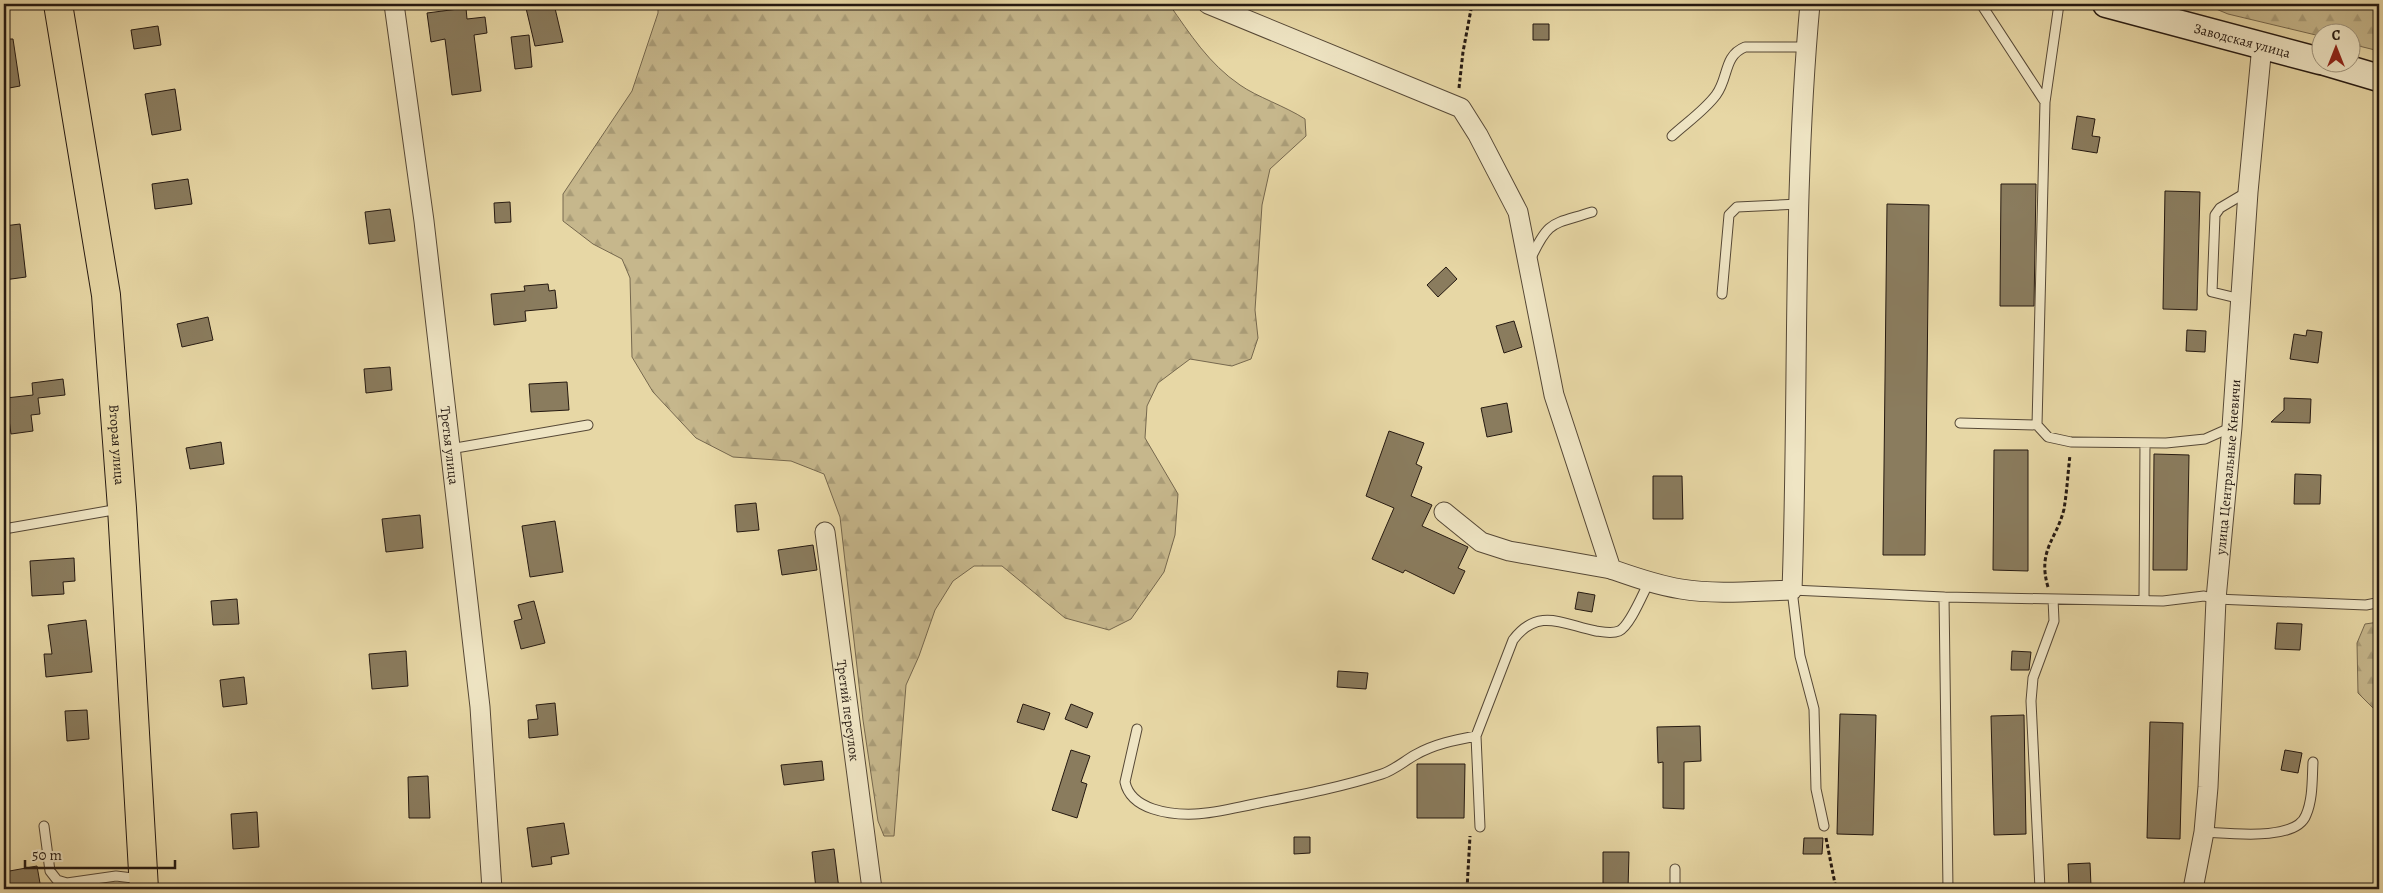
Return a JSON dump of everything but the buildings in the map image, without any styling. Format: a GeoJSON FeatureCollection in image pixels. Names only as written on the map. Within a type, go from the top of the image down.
{"type":"FeatureCollection","features":[{"type":"Feature","properties":{"kind":"main road","name":"Вторая улица"},"geometry":{"type":"LineString","coordinates":[[58,4],[106,295],[122,508],[144,884]]}},
{"type":"Feature","properties":{"kind":"street","name":"Третья улица"},"geometry":{"type":"LineString","coordinates":[[394,4],[424,221],[480,707],[492,889]]}},
{"type":"Feature","properties":{"kind":"street"},"geometry":{"type":"LineString","coordinates":[[1208,4],[1461,108],[1478,135],[1518,212],[1554,395],[1610,569]]}},
{"type":"Feature","properties":{"kind":"street"},"geometry":{"type":"LineString","coordinates":[[1444,512],[1481,542],[1509,551],[1610,569],[1649,582],[1682,589],[1736,592],[1792,590],[1796,460],[1799,204],[1806,47],[1810,4]]}},
{"type":"Feature","properties":{"kind":"street","name":"Заводская улица"},"geometry":{"type":"LineString","coordinates":[[2106,4],[2310,58]]}},
{"type":"Feature","properties":{"kind":"street","name":"улица Центральные Кневичи"},"geometry":{"type":"LineString","coordinates":[[2193,889],[2204,832],[2211,732],[2216,599],[2232,427],[2248,192],[2262,45]]}},
{"type":"Feature","properties":{"kind":"street"},"geometry":{"type":"LineString","coordinates":[[2359,72],[2379,78]]}},
{"type":"Feature","properties":{"kind":"street","name":"Третий переулок"},"geometry":{"type":"LineString","coordinates":[[825,532],[872,889]]}},
{"type":"Feature","properties":{"kind":"lane"},"geometry":{"type":"LineString","coordinates":[[1981,4],[2045,102]]}},
{"type":"Feature","properties":{"kind":"lane"},"geometry":{"type":"LineString","coordinates":[[2059,4],[2045,102],[2037,425],[2048,437],[2071,442],[2145,443],[2198,440],[2232,427]]}},
{"type":"Feature","properties":{"kind":"lane"},"geometry":{"type":"LineString","coordinates":[[1672,136],[1716,95],[1724,80],[1728,64],[1737,50],[1746,47],[1806,47]]}},
{"type":"Feature","properties":{"kind":"lane"},"geometry":{"type":"LineString","coordinates":[[2242,299],[2212,292],[2214,221],[2220,208],[2248,192]]}},
{"type":"Feature","properties":{"kind":"lane"},"geometry":{"type":"LineString","coordinates":[[1722,294],[1729,215],[1732,210],[1737,207],[1799,204]]}},
{"type":"Feature","properties":{"kind":"lane"},"geometry":{"type":"LineString","coordinates":[[1528,262],[1546,230],[1554,224],[1592,212]]}},
{"type":"Feature","properties":{"kind":"lane"},"geometry":{"type":"LineString","coordinates":[[1960,423],[2037,425]]}},
{"type":"Feature","properties":{"kind":"lane"},"geometry":{"type":"LineString","coordinates":[[449,448],[588,425]]}},
{"type":"Feature","properties":{"kind":"lane"},"geometry":{"type":"LineString","coordinates":[[2144,600],[2145,443]]}},
{"type":"Feature","properties":{"kind":"lane"},"geometry":{"type":"LineString","coordinates":[[4,529],[122,508]]}},
{"type":"Feature","properties":{"kind":"lane"},"geometry":{"type":"LineString","coordinates":[[1480,827],[1476,736],[1513,640],[1522,628],[1534,621],[1550,621],[1608,633],[1619,631],[1626,624],[1649,582]]}},
{"type":"Feature","properties":{"kind":"lane"},"geometry":{"type":"LineString","coordinates":[[1824,826],[1816,789],[1814,709],[1800,656],[1792,590],[1944,597],[2163,601],[2204,596],[2216,599],[2366,605],[2376,603],[2379,600]]}},
{"type":"Feature","properties":{"kind":"lane"},"geometry":{"type":"LineString","coordinates":[[1944,597],[1948,889]]}},
{"type":"Feature","properties":{"kind":"lane"},"geometry":{"type":"LineString","coordinates":[[2040,889],[2031,701],[2033,678],[2054,621],[2053,599]]}},
{"type":"Feature","properties":{"kind":"lane"},"geometry":{"type":"LineString","coordinates":[[1137,729],[1124,782],[1126,790],[1132,798],[1144,806],[1164,812],[1195,814],[1299,795],[1381,774],[1440,744],[1476,736]]}},
{"type":"Feature","properties":{"kind":"lane"},"geometry":{"type":"LineString","coordinates":[[2204,832],[2260,834],[2294,828],[2302,823],[2307,815],[2313,762]]}},
{"type":"Feature","properties":{"kind":"lane"},"geometry":{"type":"LineString","coordinates":[[44,826],[50,872],[57,880],[67,883],[116,876],[144,884]]}},
{"type":"Feature","properties":{"kind":"lane"},"geometry":{"type":"LineString","coordinates":[[1675,870],[1676,889]]}},
{"type":"Feature","properties":{"kind":"path"},"geometry":{"type":"LineString","coordinates":[[1461,108],[1459,84],[1472,4]]}},
{"type":"Feature","properties":{"kind":"path"},"geometry":{"type":"LineString","coordinates":[[2053,599],[2045,578],[2045,561],[2048,544],[2064,509],[2071,442]]}},
{"type":"Feature","properties":{"kind":"path"},"geometry":{"type":"LineString","coordinates":[[1824,826],[1836,889]]}},
{"type":"Feature","properties":{"kind":"path"},"geometry":{"type":"LineString","coordinates":[[1467,889],[1469,837],[1480,827]]}},
{"type":"Feature","properties":{"kind":"green space"},"geometry":{"type":"Polygon","coordinates":[[[658,4],[1169,4],[1209,58],[1229,77],[1263,98],[1305,119],[1306,136],[1270,169],[1262,205],[1255,310],[1258,338],[1251,359],[1232,366],[1190,359],[1158,383],[1147,406],[1145,438],[1178,494],[1175,535],[1164,572],[1131,619],[1109,630],[1065,618],[1002,566],[974,566],[953,581],[935,610],[919,656],[906,685],[894,836],[884,836],[878,821],[863,720],[840,517],[824,474],[791,461],[733,457],[696,438],[653,392],[632,357],[630,278],[622,259],[593,244],[563,221],[563,194],[632,91],[658,13],[658,4]]]}},
{"type":"Feature","properties":{"kind":"green space"},"geometry":{"type":"Polygon","coordinates":[[[2204,4],[2379,4],[2379,51],[2360,46],[2360,22],[2310,22],[2310,34],[2228,14],[2204,4]]]}},
{"type":"Feature","properties":{"kind":"green space"},"geometry":{"type":"Polygon","coordinates":[[[2379,622],[2379,711],[2375,710],[2358,693],[2357,643],[2365,624],[2379,622]]]}}]}
